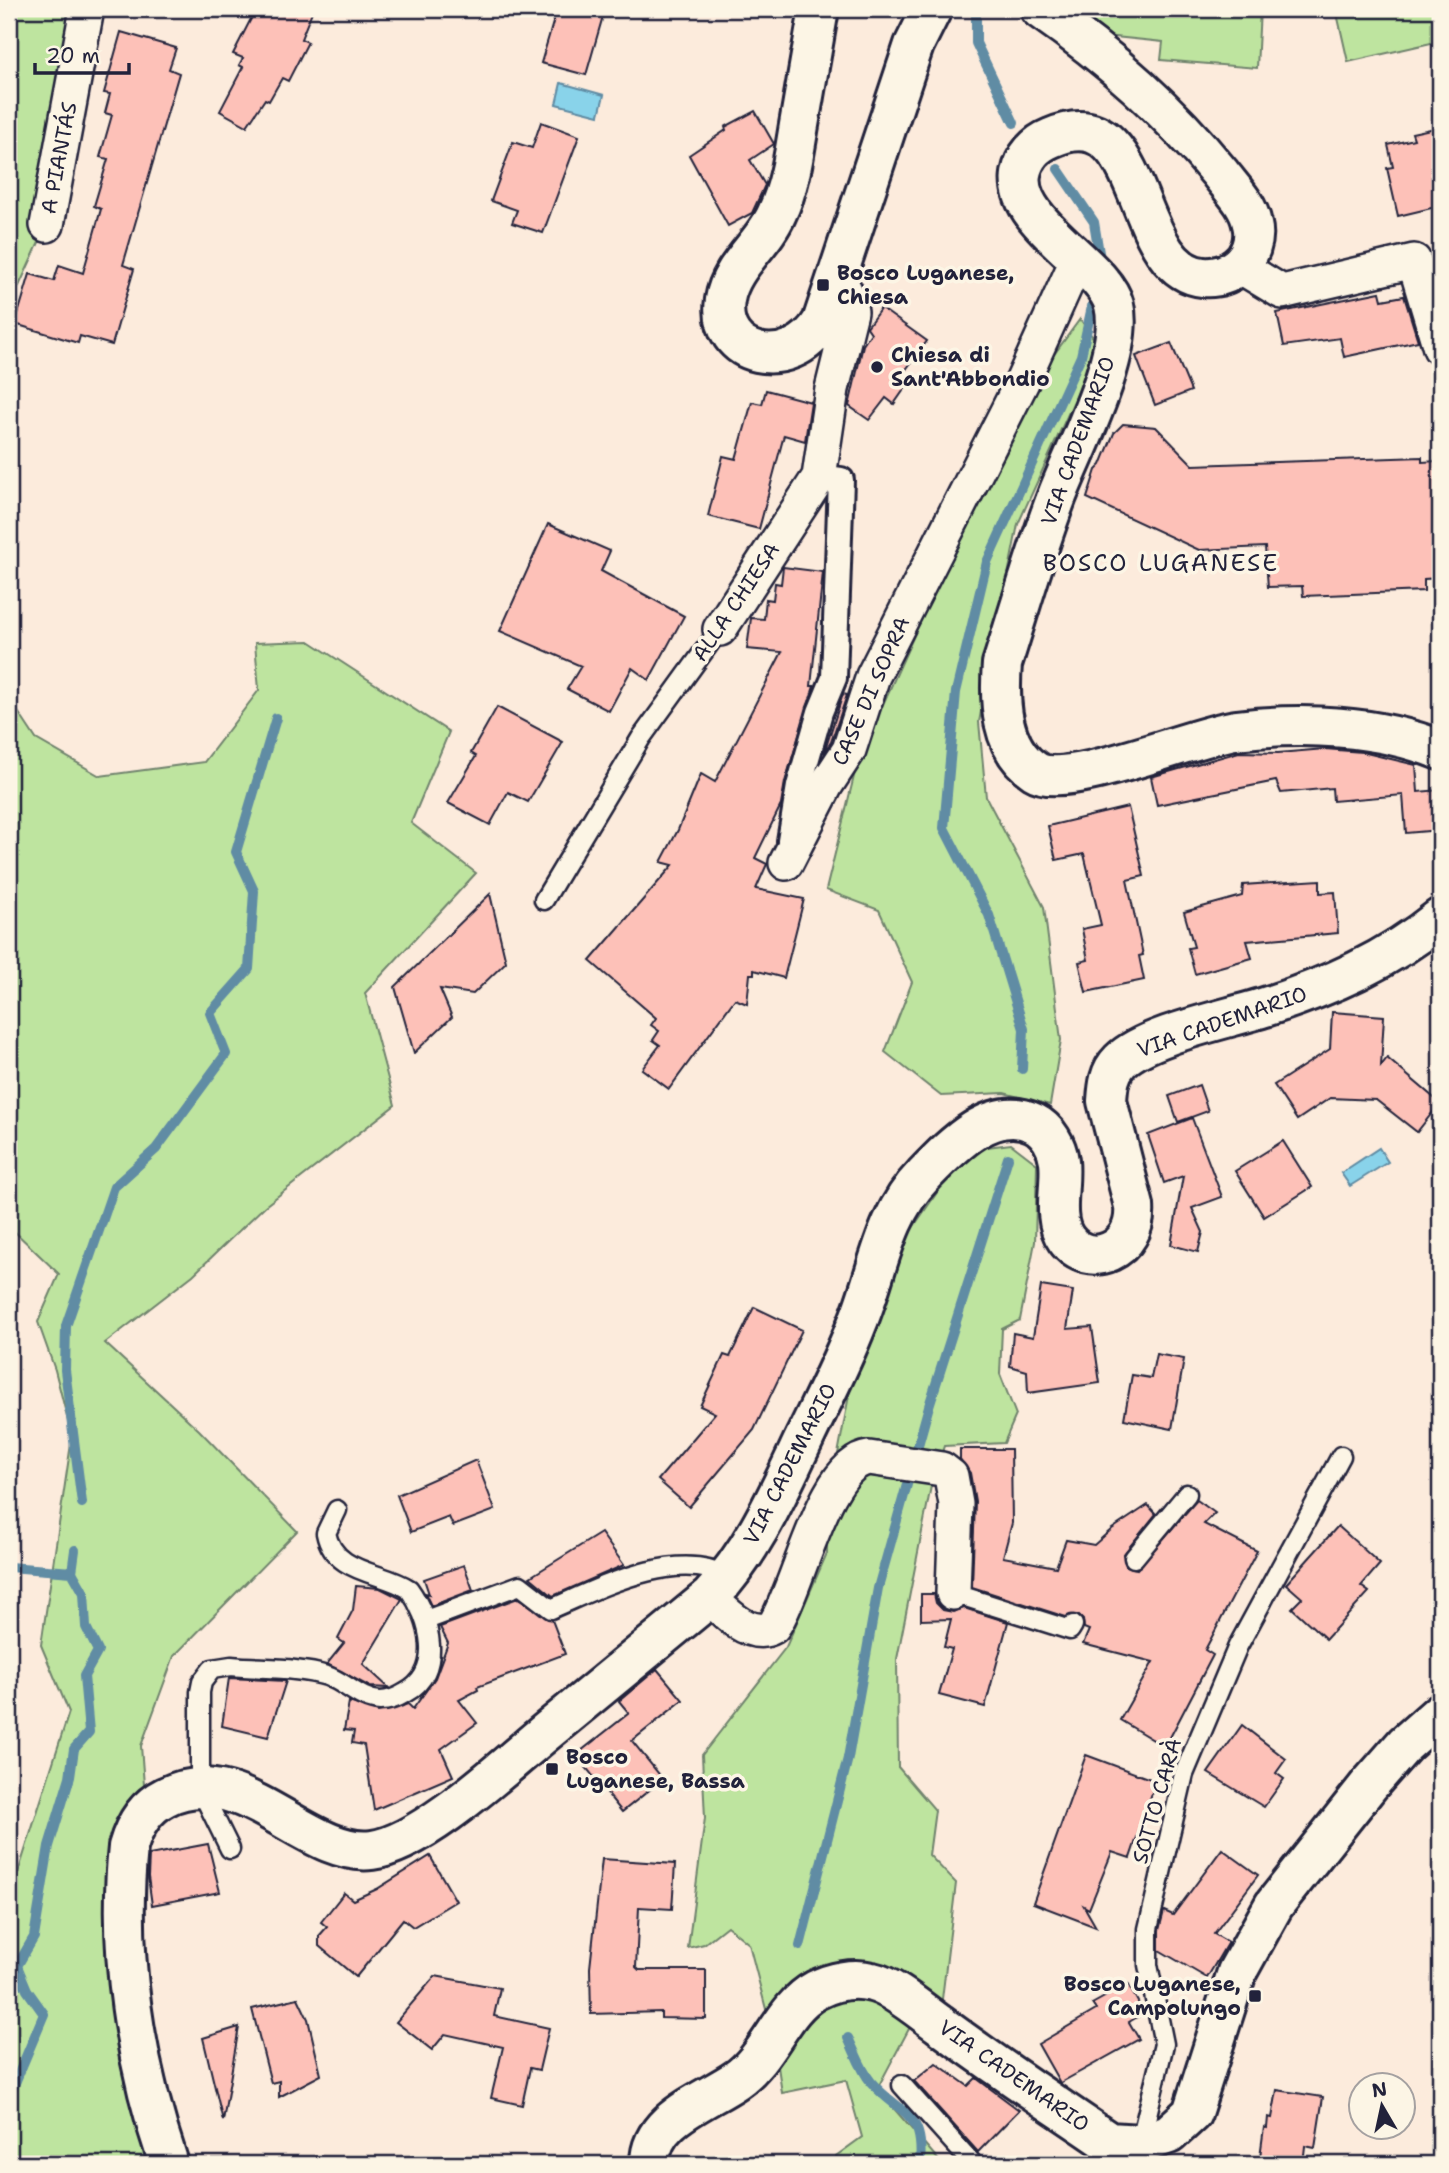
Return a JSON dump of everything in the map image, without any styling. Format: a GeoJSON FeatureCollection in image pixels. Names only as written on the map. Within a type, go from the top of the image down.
{"type":"FeatureCollection","features":[{"type":"Feature","properties":{"kind":"street","name":"A PIANTÁS"},"geometry":{"type":"LineString","coordinates":[[47,225],[87,9]]}},
{"type":"Feature","properties":{"kind":"street"},"geometry":{"type":"LineString","coordinates":[[819,9],[785,192],[766,234],[729,284],[724,301],[730,331],[750,350],[768,354],[801,346],[813,337],[822,322],[839,278],[914,45],[932,9]]}},
{"type":"Feature","properties":{"kind":"street"},"geometry":{"type":"LineString","coordinates":[[1040,9],[1142,88],[1188,135],[1244,203],[1254,235],[1252,247],[1239,266],[1282,292],[1414,261],[1440,348]]}},
{"type":"Feature","properties":{"kind":"street","name":"VIA CADEMARIO"},"geometry":{"type":"LineString","coordinates":[[1239,266],[1216,277],[1188,274],[1177,268],[1159,244],[1128,173],[1112,146],[1090,133],[1073,132],[1041,143],[1031,152],[1021,176],[1028,203],[1111,298],[1115,313],[1110,358],[1057,496],[1002,664],[1002,716],[1009,737],[1021,757],[1036,772],[1056,776],[1096,770],[1233,730],[1331,727],[1437,744]]}},
{"type":"Feature","properties":{"kind":"street","name":"CASE DI SOPRA"},"geometry":{"type":"LineString","coordinates":[[786,863],[826,785],[849,750],[873,676],[1022,382],[1088,271]]}},
{"type":"Feature","properties":{"kind":"street","name":"ALLA CHIESA"},"geometry":{"type":"LineString","coordinates":[[720,629],[819,477],[832,388],[851,312],[849,299],[839,278]]}},
{"type":"Feature","properties":{"kind":"street","name":"CASE DI SOPRA"},"geometry":{"type":"LineString","coordinates":[[786,863],[800,786],[820,712],[834,678],[841,480],[819,477]]}},
{"type":"Feature","properties":{"kind":"street","name":"VIA CADEMARIO"},"geometry":{"type":"LineString","coordinates":[[169,2164],[133,2022],[128,1975],[126,1863],[131,1837],[146,1811],[170,1794],[200,1788],[237,1795],[346,1848],[359,1850],[385,1847],[404,1840],[461,1801],[719,1587],[765,1521],[845,1352],[894,1216],[911,1189],[938,1160],[989,1122],[1028,1119],[1039,1125],[1055,1146],[1060,1171],[1059,1216],[1067,1240],[1076,1248],[1091,1253],[1107,1252],[1122,1246],[1130,1235],[1135,1220],[1134,1206],[1107,1101],[1108,1083],[1121,1060],[1151,1042],[1267,1006],[1358,973],[1399,949],[1440,918]]}},
{"type":"Feature","properties":{"kind":"street"},"geometry":{"type":"LineString","coordinates":[[719,1587],[739,1623],[762,1631],[773,1627],[826,1499],[860,1460],[869,1458],[934,1467],[951,1476],[955,1490],[953,1593]]}},
{"type":"Feature","properties":{"kind":"street","name":"VIA CADEMARIO"},"geometry":{"type":"LineString","coordinates":[[650,2164],[652,2144],[664,2127],[743,2076],[774,2040],[792,2010],[814,1991],[841,1980],[873,1982],[919,2010],[1129,2154],[1168,2134],[1192,2113],[1237,1972],[1280,1897],[1369,1785],[1405,1744],[1440,1713]]}},
{"type":"Feature","properties":{"kind":"lane","name":"ALLA CHIESA"},"geometry":{"type":"LineString","coordinates":[[544,900],[641,738],[720,629]]}},
{"type":"Feature","properties":{"kind":"lane","name":"SOTTO CARÀ"},"geometry":{"type":"LineString","coordinates":[[1129,2154],[1164,2044],[1149,1965],[1148,1929],[1184,1774],[1238,1646],[1341,1456]]}},
{"type":"Feature","properties":{"kind":"lane"},"geometry":{"type":"LineString","coordinates":[[1134,1558],[1187,1494]]}},
{"type":"Feature","properties":{"kind":"lane"},"geometry":{"type":"LineString","coordinates":[[230,1849],[200,1788],[200,1692],[202,1682],[212,1668],[231,1665],[315,1674],[334,1679],[371,1699],[387,1701],[415,1686],[430,1655],[426,1620],[409,1590],[362,1572],[329,1544],[326,1533],[337,1510]]}},
{"type":"Feature","properties":{"kind":"lane"},"geometry":{"type":"LineString","coordinates":[[426,1620],[520,1585],[551,1609],[619,1580],[676,1567],[711,1569],[719,1587]]}},
{"type":"Feature","properties":{"kind":"lane"},"geometry":{"type":"LineString","coordinates":[[953,1593],[1070,1630],[1073,1625]]}},
{"type":"Feature","properties":{"kind":"lane"},"geometry":{"type":"LineString","coordinates":[[902,2085],[973,2164]]}},
{"type":"Feature","properties":{"kind":"green space"},"geometry":{"type":"Polygon","coordinates":[[[9,9],[87,9],[47,225],[13,299],[9,319],[9,9]]]}},
{"type":"Feature","properties":{"kind":"green space"},"geometry":{"type":"Polygon","coordinates":[[[1065,9],[1260,9],[1257,68],[1161,60],[1163,42],[1105,36],[1065,9]]]}},
{"type":"Feature","properties":{"kind":"green space"},"geometry":{"type":"Polygon","coordinates":[[[1336,9],[1440,9],[1440,41],[1348,62],[1336,9]]]}},
{"type":"Feature","properties":{"kind":"green space"},"geometry":{"type":"Polygon","coordinates":[[[1080,319],[1099,346],[1018,524],[979,722],[986,797],[1044,907],[1061,1040],[1050,1105],[1004,1093],[941,1096],[885,1052],[912,982],[879,910],[826,890],[858,760],[1000,444],[1031,386],[1080,319]]]}},
{"type":"Feature","properties":{"kind":"green space"},"geometry":{"type":"Polygon","coordinates":[[[309,641],[449,732],[411,823],[476,873],[365,993],[395,1105],[265,1206],[193,1275],[105,1343],[199,1430],[297,1531],[174,1656],[141,1746],[146,1811],[130,1837],[169,2164],[9,2164],[9,1901],[69,1712],[41,1645],[72,1437],[55,1370],[38,1322],[59,1274],[14,1231],[9,1230],[9,698],[36,739],[100,776],[204,762],[259,690],[255,643],[309,641]]]}},
{"type":"Feature","properties":{"kind":"green space"},"geometry":{"type":"Polygon","coordinates":[[[1011,1144],[1037,1164],[1035,1242],[1020,1320],[1002,1329],[1000,1374],[1016,1415],[1004,1443],[944,1446],[931,1486],[897,1659],[898,1767],[935,1810],[929,1855],[956,1883],[939,2024],[919,2010],[877,2089],[942,2164],[838,2164],[836,2156],[862,2137],[846,2080],[782,2093],[774,2040],[749,1944],[727,1926],[704,1944],[688,1948],[705,1818],[702,1755],[786,1647],[827,1553],[827,1513],[852,1379],[903,1242],[945,1181],[979,1148],[1011,1144]]]}},
{"type":"Feature","properties":{"kind":"water"},"geometry":{"type":"Polygon","coordinates":[[[561,83],[604,95],[599,115],[556,104],[561,83]]]}},
{"type":"Feature","properties":{"kind":"water"},"geometry":{"type":"Polygon","coordinates":[[[1379,1148],[1388,1162],[1350,1186],[1341,1173],[1379,1148]]]}},
{"type":"Feature","properties":{"kind":"building"},"geometry":{"type":"Polygon","coordinates":[[[256,9],[313,9],[301,39],[308,42],[288,81],[282,78],[269,101],[265,99],[247,126],[220,111],[243,67],[239,65],[243,58],[233,54],[256,9]]]}},
{"type":"Feature","properties":{"kind":"building"},"geometry":{"type":"Polygon","coordinates":[[[557,9],[605,9],[586,75],[541,63],[557,9]]]}},
{"type":"Feature","properties":{"kind":"building"},"geometry":{"type":"Polygon","coordinates":[[[121,32],[176,48],[169,69],[179,73],[123,265],[134,269],[112,345],[80,336],[78,343],[15,324],[30,274],[54,281],[59,265],[83,273],[101,209],[94,206],[108,159],[100,157],[112,115],[105,113],[110,94],[104,93],[121,32]]]}},
{"type":"Feature","properties":{"kind":"building"},"geometry":{"type":"Polygon","coordinates":[[[755,111],[774,144],[750,160],[765,185],[752,213],[728,226],[689,155],[726,130],[725,127],[755,111]]]}},
{"type":"Feature","properties":{"kind":"building"},"geometry":{"type":"Polygon","coordinates":[[[541,122],[579,136],[543,233],[512,223],[517,210],[491,201],[513,142],[532,148],[541,122]]]}},
{"type":"Feature","properties":{"kind":"building"},"geometry":{"type":"Polygon","coordinates":[[[1440,127],[1440,206],[1398,216],[1387,168],[1393,167],[1388,145],[1414,139],[1412,133],[1440,127]]]}},
{"type":"Feature","properties":{"kind":"building"},"geometry":{"type":"Polygon","coordinates":[[[1380,292],[1382,300],[1404,296],[1418,341],[1344,357],[1340,338],[1284,346],[1277,313],[1380,292]]]}},
{"type":"Feature","properties":{"kind":"building","name":"Chiesa di Sant'Abbondio"},"geometry":{"type":"Polygon","coordinates":[[[881,308],[927,341],[902,375],[910,381],[894,404],[886,398],[869,420],[849,406],[863,345],[871,333],[867,327],[881,308]]]}},
{"type":"Feature","properties":{"kind":"building"},"geometry":{"type":"Polygon","coordinates":[[[1171,343],[1191,391],[1155,405],[1136,356],[1171,343]]]}},
{"type":"Feature","properties":{"kind":"building"},"geometry":{"type":"Polygon","coordinates":[[[766,390],[811,402],[805,441],[784,435],[759,529],[708,516],[723,456],[736,459],[752,402],[762,404],[766,390]]]}},
{"type":"Feature","properties":{"kind":"building"},"geometry":{"type":"Polygon","coordinates":[[[1123,424],[1156,427],[1193,465],[1422,457],[1422,462],[1438,461],[1440,578],[1424,579],[1424,591],[1303,596],[1302,586],[1268,587],[1265,547],[1199,550],[1087,498],[1096,470],[1101,465],[1114,433],[1123,424]]]}},
{"type":"Feature","properties":{"kind":"building"},"geometry":{"type":"Polygon","coordinates":[[[548,524],[610,551],[601,571],[684,616],[649,680],[632,668],[609,711],[567,689],[581,666],[500,631],[548,524]]]}},
{"type":"Feature","properties":{"kind":"building"},"geometry":{"type":"Polygon","coordinates":[[[783,567],[823,572],[811,686],[814,686],[785,782],[781,805],[755,858],[767,864],[756,889],[804,899],[784,978],[754,970],[754,974],[750,974],[747,1004],[735,999],[669,1089],[642,1069],[660,1045],[653,1040],[659,1031],[651,1025],[656,1018],[590,961],[673,865],[661,862],[678,830],[701,774],[715,782],[782,652],[747,649],[751,618],[764,619],[766,599],[773,600],[775,583],[781,584],[783,567]]]}},
{"type":"Feature","properties":{"kind":"building"},"geometry":{"type":"Polygon","coordinates":[[[843,694],[847,695],[831,742],[824,753],[843,694]]]}},
{"type":"Feature","properties":{"kind":"building"},"geometry":{"type":"Polygon","coordinates":[[[497,707],[563,742],[528,802],[508,792],[490,825],[448,803],[476,756],[471,753],[497,707]]]}},
{"type":"Feature","properties":{"kind":"building"},"geometry":{"type":"Polygon","coordinates":[[[1325,749],[1362,752],[1416,765],[1418,792],[1440,790],[1440,830],[1406,833],[1403,795],[1333,801],[1332,788],[1281,793],[1276,781],[1157,805],[1151,777],[1239,752],[1278,753],[1325,749]]]}},
{"type":"Feature","properties":{"kind":"building"},"geometry":{"type":"Polygon","coordinates":[[[1128,807],[1144,876],[1127,880],[1143,955],[1139,956],[1144,980],[1086,992],[1079,962],[1088,960],[1082,929],[1101,925],[1084,854],[1056,860],[1048,826],[1128,807]]]}},
{"type":"Feature","properties":{"kind":"building"},"geometry":{"type":"Polygon","coordinates":[[[1320,880],[1320,893],[1335,892],[1338,933],[1247,941],[1252,958],[1195,974],[1188,948],[1194,947],[1184,912],[1242,896],[1243,885],[1320,880]]]}},
{"type":"Feature","properties":{"kind":"building"},"geometry":{"type":"Polygon","coordinates":[[[490,894],[506,962],[473,994],[440,989],[452,1017],[414,1053],[395,987],[490,894]]]}},
{"type":"Feature","properties":{"kind":"building"},"geometry":{"type":"Polygon","coordinates":[[[1332,1012],[1384,1016],[1381,1066],[1387,1058],[1440,1103],[1417,1132],[1376,1100],[1330,1098],[1297,1120],[1274,1085],[1330,1049],[1332,1012]]]}},
{"type":"Feature","properties":{"kind":"building"},"geometry":{"type":"Polygon","coordinates":[[[1199,1085],[1208,1111],[1178,1122],[1169,1096],[1199,1085]]]}},
{"type":"Feature","properties":{"kind":"building"},"geometry":{"type":"Polygon","coordinates":[[[1192,1118],[1222,1197],[1192,1208],[1203,1232],[1198,1252],[1171,1245],[1183,1176],[1164,1183],[1148,1135],[1192,1118]]]}},
{"type":"Feature","properties":{"kind":"building"},"geometry":{"type":"Polygon","coordinates":[[[1283,1141],[1312,1187],[1264,1217],[1235,1171],[1283,1141]]]}},
{"type":"Feature","properties":{"kind":"building"},"geometry":{"type":"Polygon","coordinates":[[[1041,1286],[1073,1291],[1067,1329],[1092,1327],[1100,1383],[1028,1393],[1027,1371],[1010,1366],[1013,1333],[1033,1337],[1041,1286]]]}},
{"type":"Feature","properties":{"kind":"building"},"geometry":{"type":"Polygon","coordinates":[[[754,1307],[802,1330],[754,1430],[689,1507],[658,1480],[715,1413],[700,1406],[724,1355],[730,1357],[754,1307]]]}},
{"type":"Feature","properties":{"kind":"building"},"geometry":{"type":"Polygon","coordinates":[[[1156,1354],[1184,1359],[1172,1429],[1124,1419],[1132,1375],[1151,1378],[1156,1354]]]}},
{"type":"Feature","properties":{"kind":"building"},"geometry":{"type":"Polygon","coordinates":[[[960,1449],[1011,1449],[1012,1523],[1003,1557],[1056,1567],[1066,1540],[1094,1545],[1112,1529],[1148,1505],[1156,1514],[1123,1555],[1126,1566],[1137,1569],[1197,1500],[1215,1513],[1204,1524],[1257,1551],[1205,1650],[1213,1655],[1165,1747],[1120,1720],[1153,1662],[1083,1644],[1089,1630],[1084,1628],[1083,1620],[1078,1615],[1066,1617],[972,1587],[975,1501],[970,1473],[960,1459],[960,1449]]]}},
{"type":"Feature","properties":{"kind":"building"},"geometry":{"type":"Polygon","coordinates":[[[476,1460],[495,1510],[453,1526],[449,1517],[411,1532],[397,1495],[476,1460]]]}},
{"type":"Feature","properties":{"kind":"building"},"geometry":{"type":"Polygon","coordinates":[[[1338,1526],[1380,1564],[1361,1586],[1369,1592],[1326,1639],[1292,1608],[1302,1598],[1286,1584],[1338,1526]]]}},
{"type":"Feature","properties":{"kind":"building"},"geometry":{"type":"Polygon","coordinates":[[[601,1533],[624,1565],[553,1596],[530,1577],[601,1533]]]}},
{"type":"Feature","properties":{"kind":"building"},"geometry":{"type":"Polygon","coordinates":[[[464,1565],[473,1590],[431,1606],[425,1593],[429,1594],[424,1579],[464,1565]]]}},
{"type":"Feature","properties":{"kind":"building"},"geometry":{"type":"Polygon","coordinates":[[[356,1586],[380,1588],[402,1599],[363,1664],[389,1688],[370,1687],[327,1664],[344,1643],[338,1639],[353,1610],[356,1586]]]}},
{"type":"Feature","properties":{"kind":"building"},"geometry":{"type":"Polygon","coordinates":[[[921,1594],[934,1594],[936,1603],[943,1610],[953,1612],[964,1608],[1008,1622],[985,1707],[939,1695],[952,1649],[944,1647],[951,1619],[921,1620],[921,1594]]]}},
{"type":"Feature","properties":{"kind":"building"},"geometry":{"type":"Polygon","coordinates":[[[518,1598],[552,1620],[565,1654],[477,1687],[478,1690],[459,1700],[477,1723],[441,1749],[453,1776],[374,1810],[364,1745],[352,1743],[354,1731],[344,1730],[349,1702],[378,1712],[408,1704],[413,1709],[435,1678],[448,1643],[440,1627],[518,1598]]]}},
{"type":"Feature","properties":{"kind":"building"},"geometry":{"type":"Polygon","coordinates":[[[657,1669],[683,1700],[632,1741],[663,1779],[622,1812],[576,1755],[629,1713],[619,1701],[657,1669]]]}},
{"type":"Feature","properties":{"kind":"building"},"geometry":{"type":"Polygon","coordinates":[[[229,1678],[286,1681],[268,1737],[222,1726],[229,1678]]]}},
{"type":"Feature","properties":{"kind":"building"},"geometry":{"type":"Polygon","coordinates":[[[1242,1725],[1286,1759],[1276,1773],[1284,1779],[1264,1807],[1208,1773],[1242,1725]]]}},
{"type":"Feature","properties":{"kind":"building"},"geometry":{"type":"Polygon","coordinates":[[[1086,1755],[1156,1781],[1130,1858],[1112,1852],[1089,1909],[1084,1906],[1096,1927],[1033,1903],[1086,1755]]]}},
{"type":"Feature","properties":{"kind":"building"},"geometry":{"type":"Polygon","coordinates":[[[208,1844],[220,1892],[152,1905],[148,1877],[149,1855],[208,1844]]]}},
{"type":"Feature","properties":{"kind":"building"},"geometry":{"type":"Polygon","coordinates":[[[1222,1849],[1258,1875],[1214,1934],[1228,1942],[1207,1978],[1159,1950],[1159,1930],[1164,1911],[1173,1915],[1222,1849]]]}},
{"type":"Feature","properties":{"kind":"building"},"geometry":{"type":"Polygon","coordinates":[[[430,1856],[456,1901],[413,1927],[403,1919],[356,1977],[319,1946],[319,1936],[327,1927],[321,1922],[344,1893],[353,1900],[377,1889],[430,1856]]]}},
{"type":"Feature","properties":{"kind":"building"},"geometry":{"type":"Polygon","coordinates":[[[602,1859],[675,1864],[672,1909],[639,1907],[636,1967],[639,1970],[706,1970],[706,2019],[661,2018],[661,2012],[591,2014],[590,1968],[602,1859]]]}},
{"type":"Feature","properties":{"kind":"building"},"geometry":{"type":"Polygon","coordinates":[[[435,1976],[500,1988],[494,2016],[549,2028],[539,2070],[530,2068],[522,2105],[491,2098],[503,2047],[445,2034],[432,2050],[396,2022],[435,1976]]]}},
{"type":"Feature","properties":{"kind":"building"},"geometry":{"type":"Polygon","coordinates":[[[1128,1984],[1144,2013],[1129,2022],[1139,2039],[1060,2083],[1038,2044],[1096,2010],[1092,2004],[1128,1984]]]}},
{"type":"Feature","properties":{"kind":"building"},"geometry":{"type":"Polygon","coordinates":[[[298,1998],[308,2019],[321,2075],[279,2097],[279,2081],[271,2083],[252,2009],[298,1998]]]}},
{"type":"Feature","properties":{"kind":"building"},"geometry":{"type":"Polygon","coordinates":[[[239,2027],[223,2121],[203,2038],[239,2027]]]}},
{"type":"Feature","properties":{"kind":"building"},"geometry":{"type":"Polygon","coordinates":[[[936,2063],[968,2086],[976,2078],[1019,2110],[978,2152],[914,2081],[936,2063]]]}},
{"type":"Feature","properties":{"kind":"building"},"geometry":{"type":"Polygon","coordinates":[[[1277,2090],[1323,2097],[1315,2148],[1305,2146],[1303,2164],[1259,2164],[1264,2127],[1267,2128],[1268,2117],[1272,2118],[1277,2090]]]}},
{"type":"Feature","properties":{"kind":"waterway"},"geometry":{"type":"LineString","coordinates":[[976,11],[976,43],[1014,123]]}},
{"type":"Feature","properties":{"kind":"waterway"},"geometry":{"type":"LineString","coordinates":[[1058,169],[1094,222],[1101,265]]}},
{"type":"Feature","properties":{"kind":"waterway"},"geometry":{"type":"LineString","coordinates":[[1022,1069],[1024,1029],[989,915],[944,828],[956,692],[987,562],[1081,356],[1095,293]]}},
{"type":"Feature","properties":{"kind":"waterway"},"geometry":{"type":"LineString","coordinates":[[82,1503],[65,1370],[66,1326],[114,1187],[156,1149],[226,1054],[210,1013],[249,969],[254,891],[236,852],[276,718]]}},
{"type":"Feature","properties":{"kind":"waterway"},"geometry":{"type":"LineString","coordinates":[[800,1946],[848,1758],[878,1588],[929,1406],[1008,1158]]}},
{"type":"Feature","properties":{"kind":"waterway"},"geometry":{"type":"LineString","coordinates":[[72,1572],[75,1550]]}},
{"type":"Feature","properties":{"kind":"waterway"},"geometry":{"type":"LineString","coordinates":[[9,1567],[72,1572],[84,1593],[86,1627],[98,1651],[84,1676],[89,1732],[74,1749],[70,1777],[49,1846],[34,1937],[17,1966],[27,1990],[44,2014],[9,2097]]}},
{"type":"Feature","properties":{"kind":"waterway"},"geometry":{"type":"LineString","coordinates":[[848,2038],[871,2082],[914,2123],[920,2146],[920,2164]]}},
{"type":"Feature","properties":{"kind":"place","name":"Bosco Luganese, Chiesa"},"geometry":{"type":"Point","coordinates":[823,285]}},
{"type":"Feature","properties":{"kind":"place","name":"Chiesa di Sant'Abbondio"},"geometry":{"type":"Point","coordinates":[877,367]}},
{"type":"Feature","properties":{"kind":"place","name":"Bosco Luganese, Bassa"},"geometry":{"type":"Point","coordinates":[552,1769]}},
{"type":"Feature","properties":{"kind":"place","name":"Bosco Luganese, Campolungo"},"geometry":{"type":"Point","coordinates":[1255,1996]}},
{"type":"Feature","properties":{"kind":"district","name":"BOSCO LUGANESE"},"geometry":{"type":"Point","coordinates":[1161,563]}}]}
